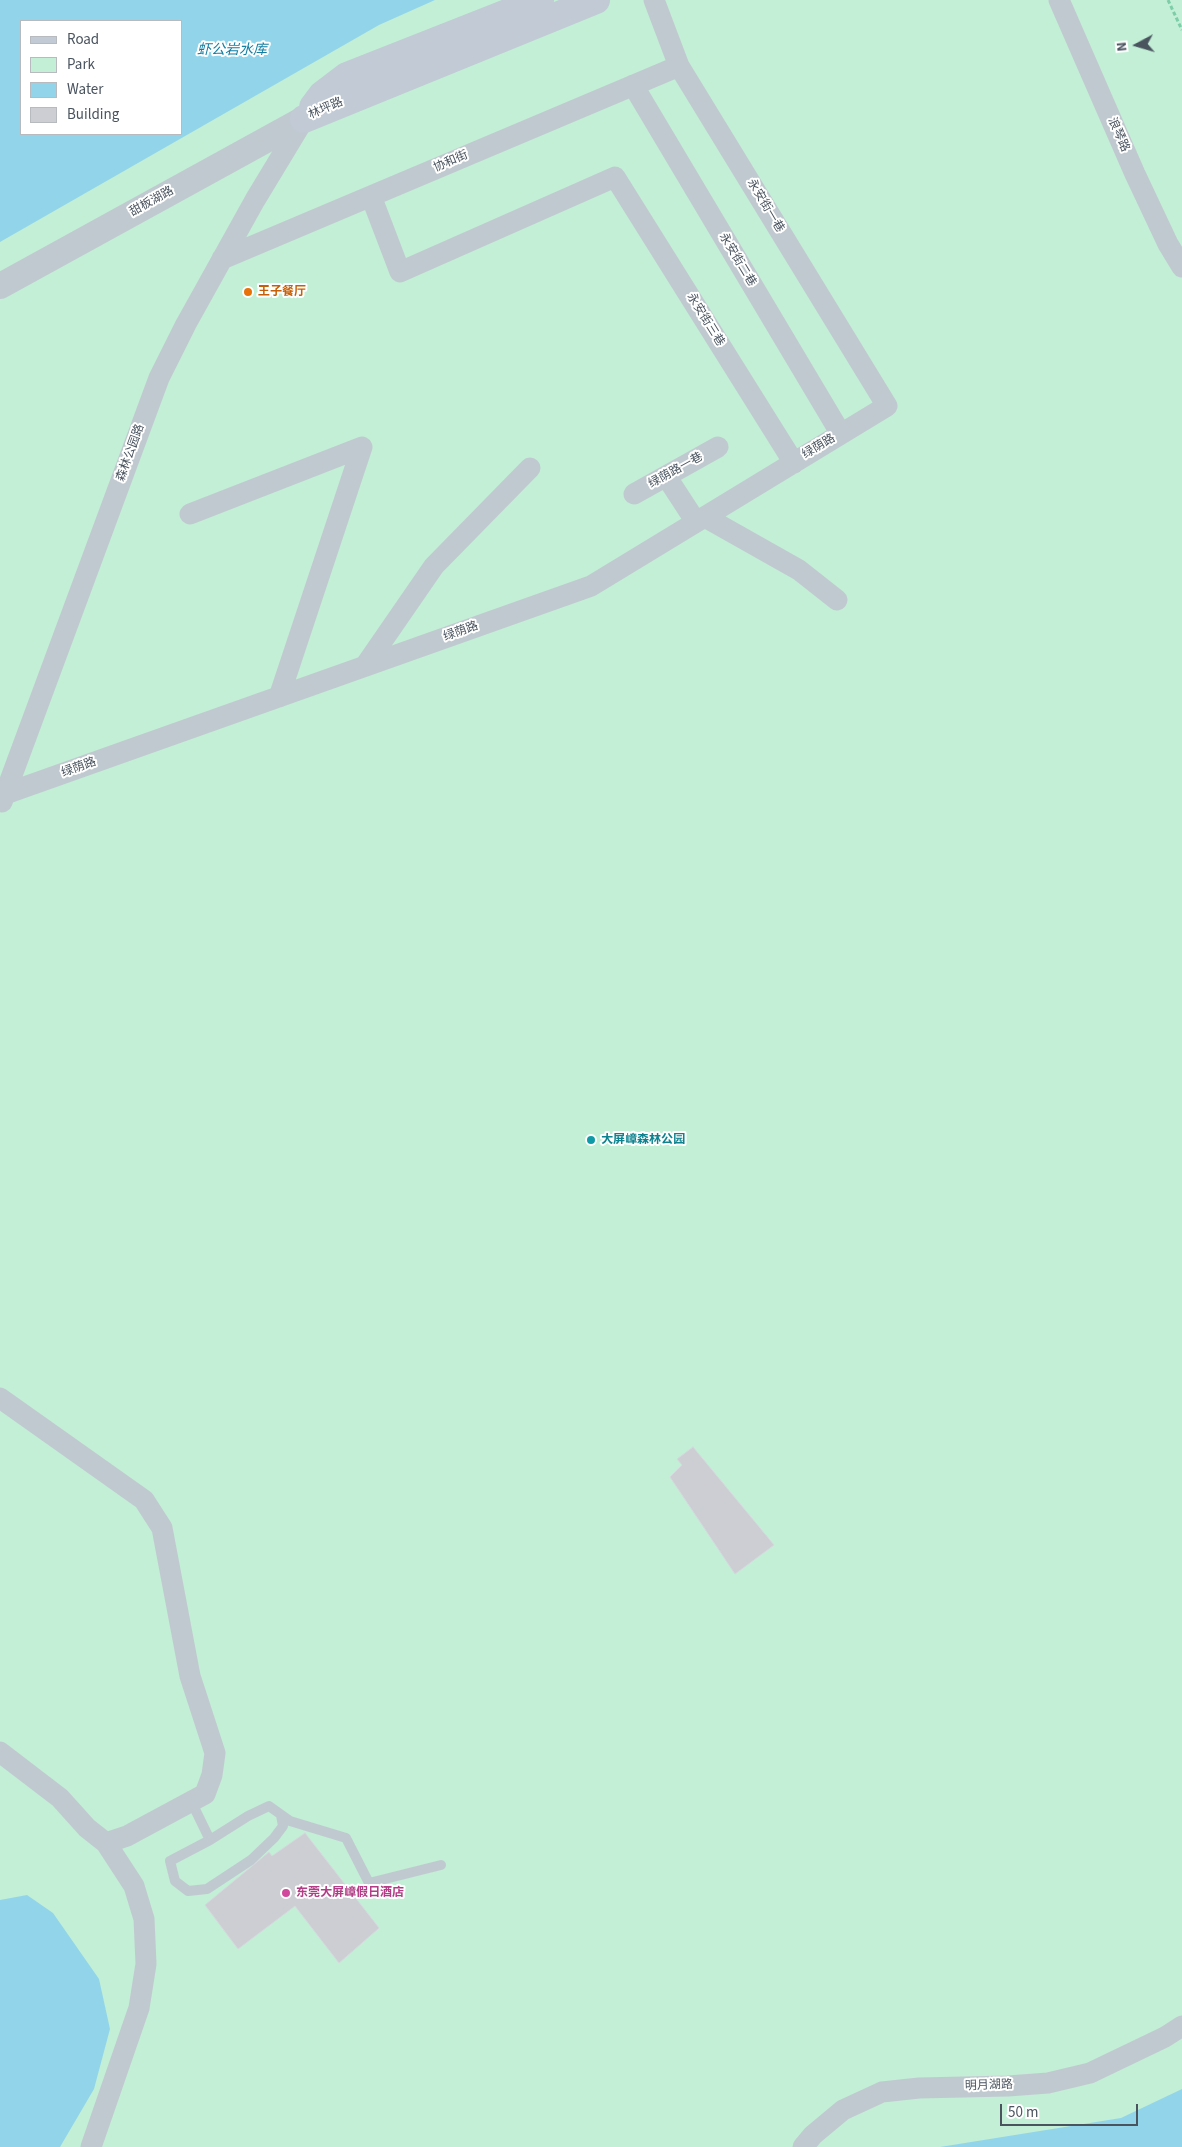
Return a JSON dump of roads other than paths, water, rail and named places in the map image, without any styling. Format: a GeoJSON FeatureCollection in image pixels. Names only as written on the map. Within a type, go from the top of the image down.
{"type":"FeatureCollection","features":[{"type":"Feature","properties":{"kind":"main road","name":"林坪路"},"geometry":{"type":"LineString","coordinates":[[304,119],[322,95],[347,76],[540,0]]}},
{"type":"Feature","properties":{"kind":"main road","name":"林坪路"},"geometry":{"type":"LineString","coordinates":[[304,119],[596,0]]}},
{"type":"Feature","properties":{"kind":"street","name":"永安街一巷"},"geometry":{"type":"LineString","coordinates":[[654,0],[680,66],[887,406]]}},
{"type":"Feature","properties":{"kind":"street","name":"浪琴路"},"geometry":{"type":"LineString","coordinates":[[1059,0],[1135,174],[1168,244],[1182,267]]}},
{"type":"Feature","properties":{"kind":"street","name":"协和街"},"geometry":{"type":"LineString","coordinates":[[222,259],[680,66]]}},
{"type":"Feature","properties":{"kind":"street","name":"永安街二巷"},"geometry":{"type":"LineString","coordinates":[[633,86],[841,434]]}},
{"type":"Feature","properties":{"kind":"street","name":"森林公园路"},"geometry":{"type":"LineString","coordinates":[[2,801],[159,378],[222,259],[304,119]]}},
{"type":"Feature","properties":{"kind":"street","name":"甜板湖路"},"geometry":{"type":"LineString","coordinates":[[0,286],[304,119]]}},
{"type":"Feature","properties":{"kind":"street","name":"永安街三巷"},"geometry":{"type":"LineString","coordinates":[[371,196],[400,272],[615,177],[794,462]]}},
{"type":"Feature","properties":{"kind":"street","name":"绿荫路"},"geometry":{"type":"LineString","coordinates":[[2,801],[279,697],[591,586],[887,406]]}},
{"type":"Feature","properties":{"kind":"street"},"geometry":{"type":"LineString","coordinates":[[190,514],[362,447],[279,697]]}},
{"type":"Feature","properties":{"kind":"street","name":"绿荫路一巷"},"geometry":{"type":"LineString","coordinates":[[634,494],[718,447]]}},
{"type":"Feature","properties":{"kind":"street"},"geometry":{"type":"LineString","coordinates":[[365,666],[434,566],[530,468]]}},
{"type":"Feature","properties":{"kind":"street"},"geometry":{"type":"LineString","coordinates":[[666,476],[701,520],[799,570],[837,600]]}},
{"type":"Feature","properties":{"kind":"street"},"geometry":{"type":"LineString","coordinates":[[0,1398],[144,1500],[162,1528],[190,1676],[215,1753],[212,1775],[205,1794],[192,1803],[127,1836],[106,1843]]}},
{"type":"Feature","properties":{"kind":"street"},"geometry":{"type":"LineString","coordinates":[[0,1752],[60,1798],[87,1828],[106,1843],[134,1886],[144,1919],[146,1964],[140,2008],[91,2147]]}},
{"type":"Feature","properties":{"kind":"street","name":"明月湖路"},"geometry":{"type":"LineString","coordinates":[[803,2147],[813,2135],[843,2110],[882,2092],[919,2088],[1048,2083],[1090,2073],[1165,2037],[1182,2026]]}},
{"type":"Feature","properties":{"kind":"lane"},"geometry":{"type":"LineString","coordinates":[[192,1803],[210,1840]]}},
{"type":"Feature","properties":{"kind":"lane"},"geometry":{"type":"LineString","coordinates":[[281,1815],[283,1826],[274,1838],[250,1860],[207,1890],[188,1891],[175,1881],[170,1861],[269,1806],[290,1821],[346,1838],[369,1883],[441,1865]]}},
{"type":"Feature","properties":{"kind":"water","name":"虾公岩水库"},"geometry":{"type":"Polygon","coordinates":[[[0,0],[435,0],[379,25],[0,242],[0,0]]]}},
{"type":"Feature","properties":{"kind":"water"},"geometry":{"type":"Polygon","coordinates":[[[27,1895],[53,1913],[99,1979],[110,2029],[94,2089],[60,2147],[0,2147],[0,1900],[27,1895]]]}},
{"type":"Feature","properties":{"kind":"water"},"geometry":{"type":"Polygon","coordinates":[[[1182,2089],[1182,2147],[940,2147],[1121,2118],[1182,2089]]]}},
{"type":"Feature","properties":{"kind":"place","name":"王子餐厅"},"geometry":{"type":"Point","coordinates":[248,292]}},
{"type":"Feature","properties":{"kind":"place","name":"大屏嶂森林公园"},"geometry":{"type":"Point","coordinates":[591,1140]}},
{"type":"Feature","properties":{"kind":"place","name":"东莞大屏嶂假日酒店"},"geometry":{"type":"Point","coordinates":[286,1893]}}]}
